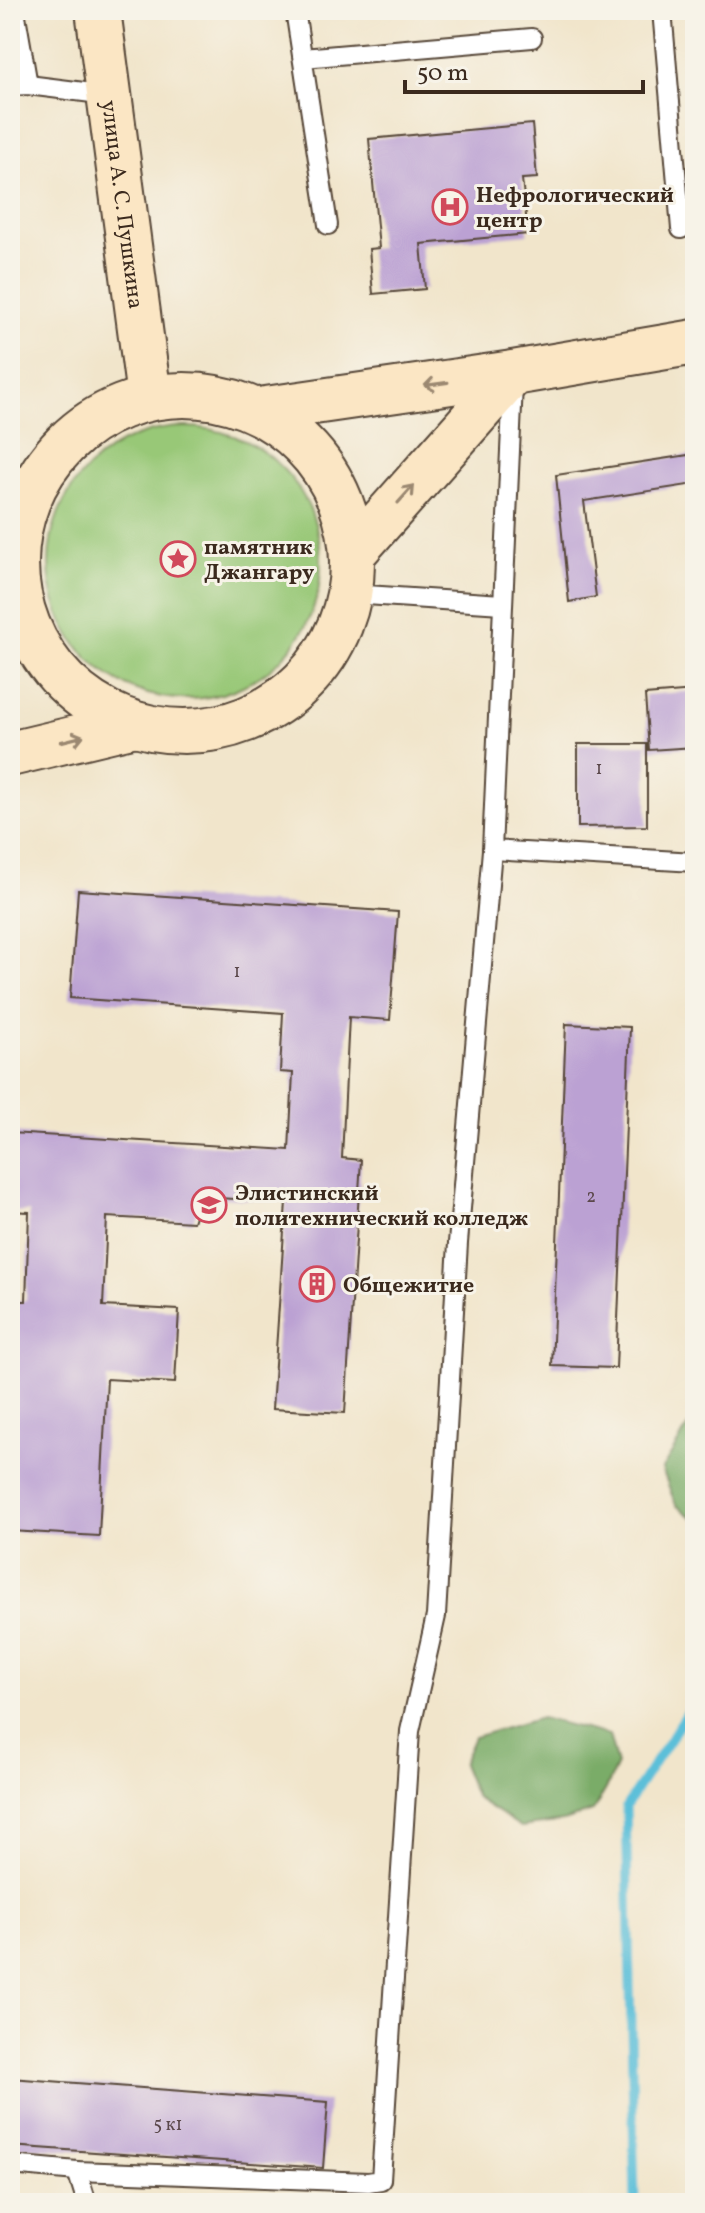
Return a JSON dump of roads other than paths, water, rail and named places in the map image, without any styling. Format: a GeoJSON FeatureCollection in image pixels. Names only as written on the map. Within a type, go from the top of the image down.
{"type":"FeatureCollection","features":[{"type":"Feature","properties":{"kind":"main road","name":"улица А. С. Пушкина"},"geometry":{"type":"LineString","coordinates":[[98,10],[149,397]]}},
{"type":"Feature","properties":{"kind":"main road"},"geometry":{"type":"LineString","coordinates":[[259,410],[513,373],[695,342]]}},
{"type":"Feature","properties":{"kind":"main road"},"geometry":{"type":"LineString","coordinates":[[352,573],[513,373]]}},
{"type":"Feature","properties":{"kind":"main road"},"geometry":{"type":"LineString","coordinates":[[205,394],[259,410],[311,453],[347,512],[352,573],[336,638],[309,677],[272,707],[229,725],[182,731],[135,724],[93,704],[58,674],[32,636],[14,594],[17,539],[31,490],[60,447],[101,415],[149,397],[205,394]]}},
{"type":"Feature","properties":{"kind":"main road"},"geometry":{"type":"LineString","coordinates":[[10,754],[135,724]]}},
{"type":"Feature","properties":{"kind":"lane"},"geometry":{"type":"LineString","coordinates":[[15,10],[19,86],[108,95]]}},
{"type":"Feature","properties":{"kind":"lane"},"geometry":{"type":"LineString","coordinates":[[295,10],[328,225]]}},
{"type":"Feature","properties":{"kind":"lane"},"geometry":{"type":"LineString","coordinates":[[662,10],[681,229]]}},
{"type":"Feature","properties":{"kind":"lane"},"geometry":{"type":"LineString","coordinates":[[303,58],[532,38]]}},
{"type":"Feature","properties":{"kind":"lane"},"geometry":{"type":"LineString","coordinates":[[10,2165],[77,2171],[352,2182],[381,2180],[410,1731],[436,1616],[458,1243],[492,850],[513,373]]}},
{"type":"Feature","properties":{"kind":"lane"},"geometry":{"type":"LineString","coordinates":[[352,573],[502,604]]}},
{"type":"Feature","properties":{"kind":"lane"},"geometry":{"type":"LineString","coordinates":[[492,850],[695,862]]}},
{"type":"Feature","properties":{"kind":"lane"},"geometry":{"type":"LineString","coordinates":[[77,2171],[87,2203]]}},
{"type":"Feature","properties":{"kind":"waterway"},"geometry":{"type":"LineString","coordinates":[[635,2203],[626,1806],[695,1701]]}},
{"type":"Feature","properties":{"kind":"place","name":"Нефрологический центр"},"geometry":{"type":"Point","coordinates":[450,207]}},
{"type":"Feature","properties":{"kind":"place","name":"памятник Джангару"},"geometry":{"type":"Point","coordinates":[178,559]}},
{"type":"Feature","properties":{"kind":"place","name":"Элистинский политехнический колледж"},"geometry":{"type":"Point","coordinates":[209,1205]}},
{"type":"Feature","properties":{"kind":"place","name":"Общежитие"},"geometry":{"type":"Point","coordinates":[317,1284]}}]}
